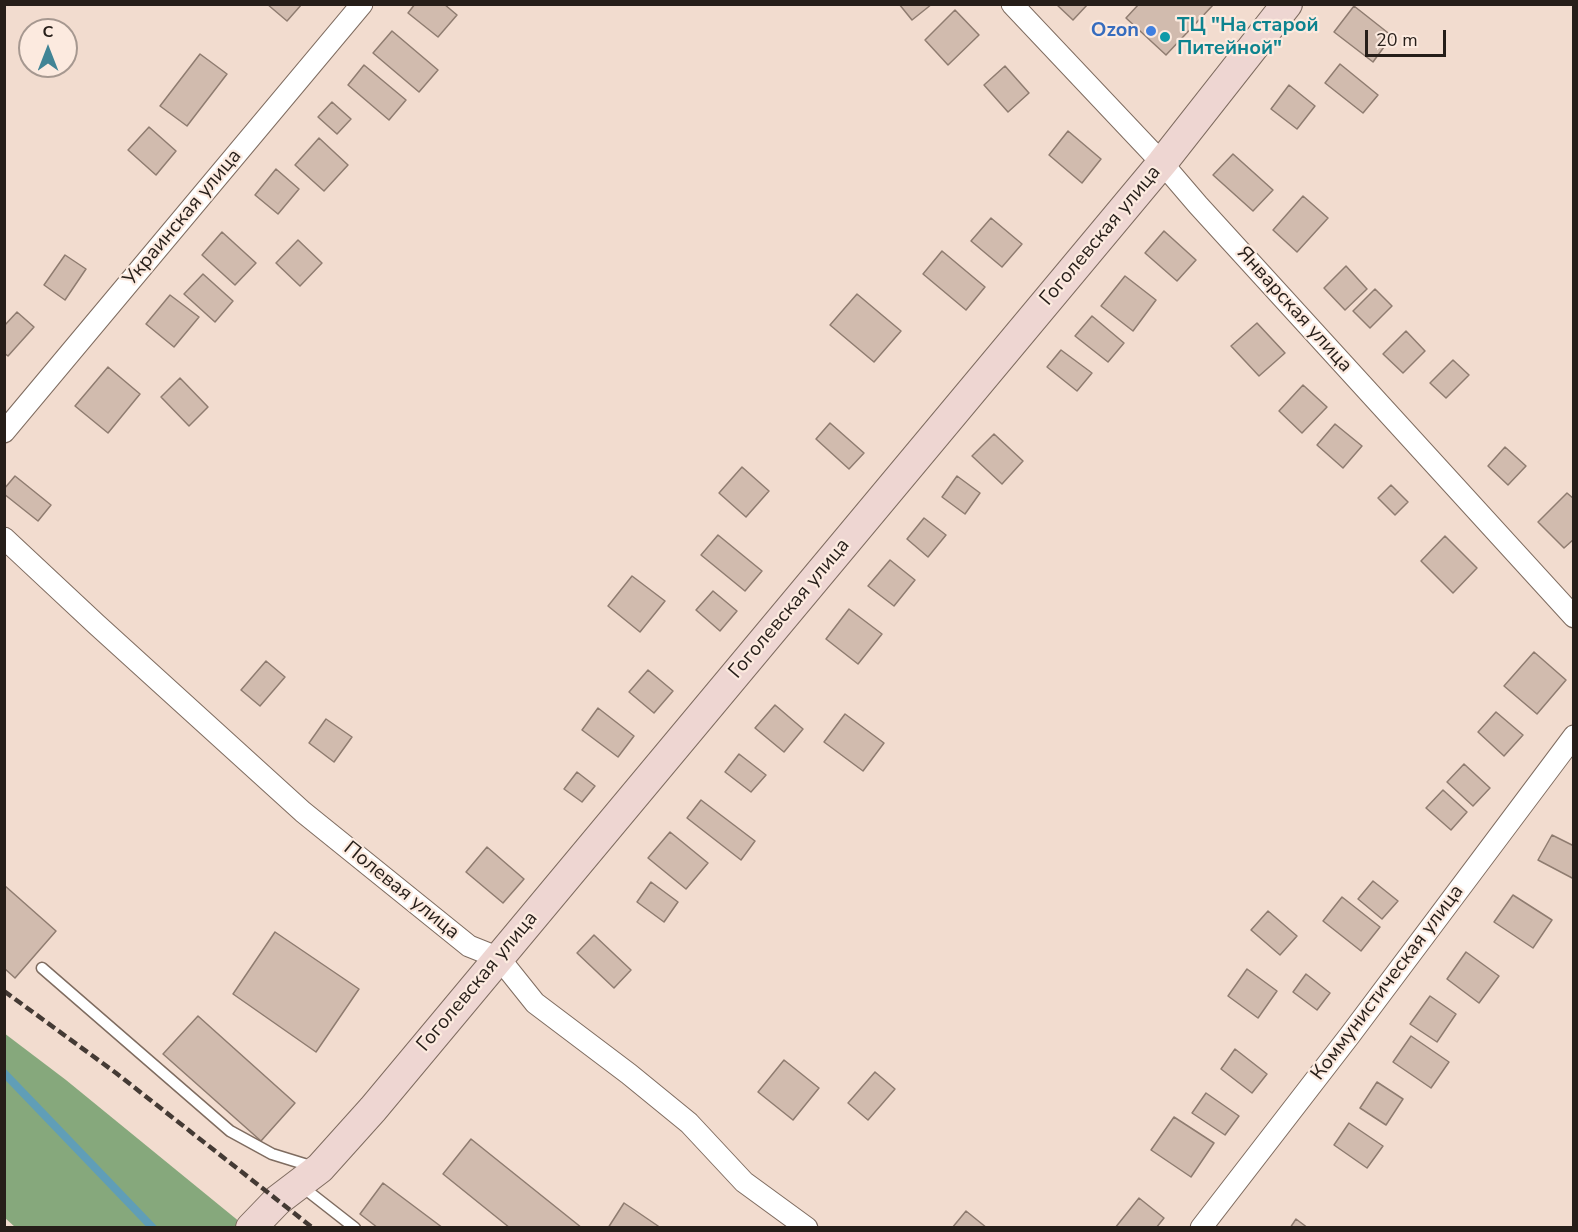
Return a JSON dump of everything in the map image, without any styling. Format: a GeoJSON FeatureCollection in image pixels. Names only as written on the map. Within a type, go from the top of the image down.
{"type":"FeatureCollection","features":[{"type":"Feature","properties":{"kind":"street","name":"Украинская улица"},"geometry":{"type":"LineString","coordinates":[[4,432],[362,4]]}},
{"type":"Feature","properties":{"kind":"street","name":"Январская улица"},"geometry":{"type":"LineString","coordinates":[[1012,4],[1162,163],[1574,617]]}},
{"type":"Feature","properties":{"kind":"street","name":"Гоголевская улица"},"geometry":{"type":"LineString","coordinates":[[251,1227],[299,1185],[373,1109],[1162,163],[1287,4]]}},
{"type":"Feature","properties":{"kind":"street","name":"Полевая улица"},"geometry":{"type":"LineString","coordinates":[[4,538],[303,812],[469,946],[498,958],[535,1003],[663,1102],[688,1124],[744,1182],[807,1227]]}},
{"type":"Feature","properties":{"kind":"street","name":"Коммунистическая улица"},"geometry":{"type":"LineString","coordinates":[[1201,1227],[1350,1035],[1574,736]]}},
{"type":"Feature","properties":{"kind":"lane"},"geometry":{"type":"LineString","coordinates":[[42,968],[230,1131],[272,1154],[299,1185],[355,1227]]}},
{"type":"Feature","properties":{"kind":"green space"},"geometry":{"type":"Polygon","coordinates":[[[4,1033],[66,1080],[246,1227],[15,1227],[5,1218],[4,1033]]]}},
{"type":"Feature","properties":{"kind":"building"},"geometry":{"type":"Polygon","coordinates":[[[267,4],[302,4],[287,21],[267,4]]]}},
{"type":"Feature","properties":{"kind":"building"},"geometry":{"type":"Polygon","coordinates":[[[415,4],[444,4],[457,15],[438,37],[408,13],[415,4]]]}},
{"type":"Feature","properties":{"kind":"building"},"geometry":{"type":"Polygon","coordinates":[[[899,4],[932,4],[912,20],[899,4]]]}},
{"type":"Feature","properties":{"kind":"building"},"geometry":{"type":"Polygon","coordinates":[[[1056,4],[1088,4],[1073,20],[1056,4]]]}},
{"type":"Feature","properties":{"kind":"building","name":"ТЦ \"На старой Питейной\""},"geometry":{"type":"Polygon","coordinates":[[[1139,4],[1214,4],[1166,55],[1126,18],[1139,4]]]}},
{"type":"Feature","properties":{"kind":"building"},"geometry":{"type":"Polygon","coordinates":[[[1354,6],[1392,36],[1373,62],[1334,32],[1354,6]]]}},
{"type":"Feature","properties":{"kind":"building"},"geometry":{"type":"Polygon","coordinates":[[[955,10],[979,35],[948,65],[925,40],[955,10]]]}},
{"type":"Feature","properties":{"kind":"building"},"geometry":{"type":"Polygon","coordinates":[[[392,31],[438,70],[419,92],[373,53],[392,31]]]}},
{"type":"Feature","properties":{"kind":"building"},"geometry":{"type":"Polygon","coordinates":[[[200,54],[227,74],[187,126],[160,106],[200,54]]]}},
{"type":"Feature","properties":{"kind":"building"},"geometry":{"type":"Polygon","coordinates":[[[1340,64],[1378,95],[1363,113],[1325,83],[1340,64]]]}},
{"type":"Feature","properties":{"kind":"building"},"geometry":{"type":"Polygon","coordinates":[[[364,65],[406,100],[389,120],[348,85],[364,65]]]}},
{"type":"Feature","properties":{"kind":"building"},"geometry":{"type":"Polygon","coordinates":[[[1005,66],[1029,93],[1008,112],[984,85],[1005,66]]]}},
{"type":"Feature","properties":{"kind":"building"},"geometry":{"type":"Polygon","coordinates":[[[1289,85],[1315,106],[1297,129],[1271,109],[1289,85]]]}},
{"type":"Feature","properties":{"kind":"building"},"geometry":{"type":"Polygon","coordinates":[[[332,102],[351,119],[337,134],[318,117],[332,102]]]}},
{"type":"Feature","properties":{"kind":"building"},"geometry":{"type":"Polygon","coordinates":[[[149,127],[176,151],[156,175],[128,150],[149,127]]]}},
{"type":"Feature","properties":{"kind":"building"},"geometry":{"type":"Polygon","coordinates":[[[1068,131],[1101,159],[1082,183],[1049,155],[1068,131]]]}},
{"type":"Feature","properties":{"kind":"building"},"geometry":{"type":"Polygon","coordinates":[[[319,138],[348,165],[324,191],[295,165],[319,138]]]}},
{"type":"Feature","properties":{"kind":"building"},"geometry":{"type":"Polygon","coordinates":[[[1233,154],[1273,190],[1253,211],[1213,175],[1233,154]]]}},
{"type":"Feature","properties":{"kind":"building"},"geometry":{"type":"Polygon","coordinates":[[[276,169],[299,189],[278,214],[255,195],[276,169]]]}},
{"type":"Feature","properties":{"kind":"building"},"geometry":{"type":"Polygon","coordinates":[[[1303,196],[1328,218],[1297,252],[1273,230],[1303,196]]]}},
{"type":"Feature","properties":{"kind":"building"},"geometry":{"type":"Polygon","coordinates":[[[991,218],[1022,244],[1002,267],[971,241],[991,218]]]}},
{"type":"Feature","properties":{"kind":"building"},"geometry":{"type":"Polygon","coordinates":[[[1164,231],[1196,260],[1177,281],[1145,253],[1164,231]]]}},
{"type":"Feature","properties":{"kind":"building"},"geometry":{"type":"Polygon","coordinates":[[[222,232],[256,263],[235,285],[202,255],[222,232]]]}},
{"type":"Feature","properties":{"kind":"building"},"geometry":{"type":"Polygon","coordinates":[[[298,240],[322,263],[300,286],[276,263],[298,240]]]}},
{"type":"Feature","properties":{"kind":"building"},"geometry":{"type":"Polygon","coordinates":[[[942,251],[985,287],[966,310],[923,274],[942,251]]]}},
{"type":"Feature","properties":{"kind":"building"},"geometry":{"type":"Polygon","coordinates":[[[65,255],[86,269],[65,300],[44,285],[65,255]]]}},
{"type":"Feature","properties":{"kind":"building"},"geometry":{"type":"Polygon","coordinates":[[[1346,266],[1367,289],[1345,310],[1324,288],[1346,266]]]}},
{"type":"Feature","properties":{"kind":"building"},"geometry":{"type":"Polygon","coordinates":[[[203,274],[233,301],[215,322],[184,294],[203,274]]]}},
{"type":"Feature","properties":{"kind":"building"},"geometry":{"type":"Polygon","coordinates":[[[1125,276],[1156,300],[1133,331],[1101,306],[1125,276]]]}},
{"type":"Feature","properties":{"kind":"building"},"geometry":{"type":"Polygon","coordinates":[[[1375,289],[1392,306],[1370,328],[1353,311],[1375,289]]]}},
{"type":"Feature","properties":{"kind":"building"},"geometry":{"type":"Polygon","coordinates":[[[857,294],[901,331],[874,362],[830,325],[857,294]]]}},
{"type":"Feature","properties":{"kind":"building"},"geometry":{"type":"Polygon","coordinates":[[[170,295],[199,317],[174,347],[146,324],[170,295]]]}},
{"type":"Feature","properties":{"kind":"building"},"geometry":{"type":"Polygon","coordinates":[[[17,312],[34,327],[8,356],[4,353],[4,326],[17,312]]]}},
{"type":"Feature","properties":{"kind":"building"},"geometry":{"type":"Polygon","coordinates":[[[1092,316],[1124,343],[1108,362],[1075,336],[1092,316]]]}},
{"type":"Feature","properties":{"kind":"building"},"geometry":{"type":"Polygon","coordinates":[[[1257,323],[1285,353],[1259,376],[1231,346],[1257,323]]]}},
{"type":"Feature","properties":{"kind":"building"},"geometry":{"type":"Polygon","coordinates":[[[1406,331],[1425,351],[1403,373],[1383,354],[1406,331]]]}},
{"type":"Feature","properties":{"kind":"building"},"geometry":{"type":"Polygon","coordinates":[[[1061,350],[1092,373],[1077,391],[1047,367],[1061,350]]]}},
{"type":"Feature","properties":{"kind":"building"},"geometry":{"type":"Polygon","coordinates":[[[1453,360],[1469,375],[1446,398],[1430,383],[1453,360]]]}},
{"type":"Feature","properties":{"kind":"building"},"geometry":{"type":"Polygon","coordinates":[[[108,367],[140,394],[108,433],[75,406],[108,367]]]}},
{"type":"Feature","properties":{"kind":"building"},"geometry":{"type":"Polygon","coordinates":[[[180,378],[208,407],[189,426],[161,397],[180,378]]]}},
{"type":"Feature","properties":{"kind":"building"},"geometry":{"type":"Polygon","coordinates":[[[1303,385],[1327,407],[1302,433],[1279,411],[1303,385]]]}},
{"type":"Feature","properties":{"kind":"building"},"geometry":{"type":"Polygon","coordinates":[[[830,423],[864,453],[849,469],[816,439],[830,423]]]}},
{"type":"Feature","properties":{"kind":"building"},"geometry":{"type":"Polygon","coordinates":[[[1335,424],[1362,446],[1343,468],[1317,445],[1335,424]]]}},
{"type":"Feature","properties":{"kind":"building"},"geometry":{"type":"Polygon","coordinates":[[[994,434],[1023,461],[1002,484],[972,456],[994,434]]]}},
{"type":"Feature","properties":{"kind":"building"},"geometry":{"type":"Polygon","coordinates":[[[1505,447],[1526,466],[1508,485],[1488,466],[1505,447]]]}},
{"type":"Feature","properties":{"kind":"building"},"geometry":{"type":"Polygon","coordinates":[[[742,467],[769,491],[746,517],[719,493],[742,467]]]}},
{"type":"Feature","properties":{"kind":"building"},"geometry":{"type":"Polygon","coordinates":[[[15,476],[51,505],[38,521],[4,494],[4,489],[15,476]]]}},
{"type":"Feature","properties":{"kind":"building"},"geometry":{"type":"Polygon","coordinates":[[[957,476],[980,493],[965,514],[942,497],[957,476]]]}},
{"type":"Feature","properties":{"kind":"building"},"geometry":{"type":"Polygon","coordinates":[[[1391,485],[1408,502],[1395,515],[1378,498],[1391,485]]]}},
{"type":"Feature","properties":{"kind":"building"},"geometry":{"type":"Polygon","coordinates":[[[1567,493],[1574,499],[1574,539],[1564,548],[1538,522],[1567,493]]]}},
{"type":"Feature","properties":{"kind":"building"},"geometry":{"type":"Polygon","coordinates":[[[924,518],[946,535],[928,557],[907,539],[924,518]]]}},
{"type":"Feature","properties":{"kind":"building"},"geometry":{"type":"Polygon","coordinates":[[[718,535],[762,571],[745,591],[701,555],[718,535]]]}},
{"type":"Feature","properties":{"kind":"building"},"geometry":{"type":"Polygon","coordinates":[[[1445,536],[1477,568],[1453,593],[1421,561],[1445,536]]]}},
{"type":"Feature","properties":{"kind":"building"},"geometry":{"type":"Polygon","coordinates":[[[890,560],[915,580],[894,606],[868,586],[890,560]]]}},
{"type":"Feature","properties":{"kind":"building"},"geometry":{"type":"Polygon","coordinates":[[[632,576],[665,601],[640,632],[608,606],[632,576]]]}},
{"type":"Feature","properties":{"kind":"building"},"geometry":{"type":"Polygon","coordinates":[[[713,591],[737,611],[720,631],[696,610],[713,591]]]}},
{"type":"Feature","properties":{"kind":"building"},"geometry":{"type":"Polygon","coordinates":[[[849,609],[882,634],[858,664],[826,639],[849,609]]]}},
{"type":"Feature","properties":{"kind":"building"},"geometry":{"type":"Polygon","coordinates":[[[1534,652],[1566,680],[1537,714],[1504,686],[1534,652]]]}},
{"type":"Feature","properties":{"kind":"building"},"geometry":{"type":"Polygon","coordinates":[[[266,661],[285,677],[260,706],[241,690],[266,661]]]}},
{"type":"Feature","properties":{"kind":"building"},"geometry":{"type":"Polygon","coordinates":[[[648,670],[673,691],[654,713],[629,692],[648,670]]]}},
{"type":"Feature","properties":{"kind":"building"},"geometry":{"type":"Polygon","coordinates":[[[775,705],[803,729],[784,752],[755,728],[775,705]]]}},
{"type":"Feature","properties":{"kind":"building"},"geometry":{"type":"Polygon","coordinates":[[[598,708],[634,736],[618,757],[582,730],[598,708]]]}},
{"type":"Feature","properties":{"kind":"building"},"geometry":{"type":"Polygon","coordinates":[[[1496,712],[1523,735],[1504,756],[1478,732],[1496,712]]]}},
{"type":"Feature","properties":{"kind":"building"},"geometry":{"type":"Polygon","coordinates":[[[845,714],[884,743],[863,771],[824,742],[845,714]]]}},
{"type":"Feature","properties":{"kind":"building"},"geometry":{"type":"Polygon","coordinates":[[[326,719],[352,737],[334,762],[309,743],[326,719]]]}},
{"type":"Feature","properties":{"kind":"building"},"geometry":{"type":"Polygon","coordinates":[[[739,754],[766,775],[751,792],[725,772],[739,754]]]}},
{"type":"Feature","properties":{"kind":"building"},"geometry":{"type":"Polygon","coordinates":[[[1464,764],[1490,788],[1473,806],[1447,782],[1464,764]]]}},
{"type":"Feature","properties":{"kind":"building"},"geometry":{"type":"Polygon","coordinates":[[[577,772],[595,786],[582,802],[564,789],[577,772]]]}},
{"type":"Feature","properties":{"kind":"building"},"geometry":{"type":"Polygon","coordinates":[[[1443,790],[1467,812],[1451,830],[1426,808],[1443,790]]]}},
{"type":"Feature","properties":{"kind":"building"},"geometry":{"type":"Polygon","coordinates":[[[701,800],[755,841],[741,860],[687,818],[701,800]]]}},
{"type":"Feature","properties":{"kind":"building"},"geometry":{"type":"Polygon","coordinates":[[[670,832],[708,863],[686,889],[648,858],[670,832]]]}},
{"type":"Feature","properties":{"kind":"building"},"geometry":{"type":"Polygon","coordinates":[[[1552,835],[1574,846],[1574,879],[1538,860],[1552,835]]]}},
{"type":"Feature","properties":{"kind":"building"},"geometry":{"type":"Polygon","coordinates":[[[487,847],[524,879],[503,903],[466,872],[487,847]]]}},
{"type":"Feature","properties":{"kind":"building"},"geometry":{"type":"Polygon","coordinates":[[[1373,881],[1398,901],[1382,919],[1358,899],[1373,881]]]}},
{"type":"Feature","properties":{"kind":"building"},"geometry":{"type":"Polygon","coordinates":[[[651,882],[678,902],[664,922],[637,902],[651,882]]]}},
{"type":"Feature","properties":{"kind":"building"},"geometry":{"type":"Polygon","coordinates":[[[4,885],[56,931],[15,978],[4,968],[4,885]]]}},
{"type":"Feature","properties":{"kind":"building"},"geometry":{"type":"Polygon","coordinates":[[[1513,895],[1552,920],[1533,948],[1494,922],[1513,895]]]}},
{"type":"Feature","properties":{"kind":"building"},"geometry":{"type":"Polygon","coordinates":[[[1342,897],[1380,927],[1361,951],[1323,921],[1342,897]]]}},
{"type":"Feature","properties":{"kind":"building"},"geometry":{"type":"Polygon","coordinates":[[[1268,911],[1297,936],[1280,955],[1251,930],[1268,911]]]}},
{"type":"Feature","properties":{"kind":"building"},"geometry":{"type":"Polygon","coordinates":[[[275,932],[359,989],[316,1052],[233,994],[275,932]]]}},
{"type":"Feature","properties":{"kind":"building"},"geometry":{"type":"Polygon","coordinates":[[[594,935],[631,970],[614,988],[577,953],[594,935]]]}},
{"type":"Feature","properties":{"kind":"building"},"geometry":{"type":"Polygon","coordinates":[[[1466,952],[1499,976],[1479,1003],[1447,979],[1466,952]]]}},
{"type":"Feature","properties":{"kind":"building"},"geometry":{"type":"Polygon","coordinates":[[[1247,969],[1277,991],[1258,1018],[1228,996],[1247,969]]]}},
{"type":"Feature","properties":{"kind":"building"},"geometry":{"type":"Polygon","coordinates":[[[1306,974],[1330,993],[1317,1010],[1293,992],[1306,974]]]}},
{"type":"Feature","properties":{"kind":"building"},"geometry":{"type":"Polygon","coordinates":[[[1430,996],[1456,1014],[1437,1042],[1410,1024],[1430,996]]]}},
{"type":"Feature","properties":{"kind":"building"},"geometry":{"type":"Polygon","coordinates":[[[198,1016],[295,1103],[261,1141],[163,1054],[198,1016]]]}},
{"type":"Feature","properties":{"kind":"building"},"geometry":{"type":"Polygon","coordinates":[[[1411,1036],[1449,1062],[1431,1088],[1393,1062],[1411,1036]]]}},
{"type":"Feature","properties":{"kind":"building"},"geometry":{"type":"Polygon","coordinates":[[[1235,1049],[1267,1074],[1252,1093],[1221,1069],[1235,1049]]]}},
{"type":"Feature","properties":{"kind":"building"},"geometry":{"type":"Polygon","coordinates":[[[784,1060],[819,1088],[793,1120],[758,1092],[784,1060]]]}},
{"type":"Feature","properties":{"kind":"building"},"geometry":{"type":"Polygon","coordinates":[[[875,1072],[895,1089],[868,1120],[848,1103],[875,1072]]]}},
{"type":"Feature","properties":{"kind":"building"},"geometry":{"type":"Polygon","coordinates":[[[1377,1082],[1403,1099],[1386,1125],[1360,1108],[1377,1082]]]}},
{"type":"Feature","properties":{"kind":"building"},"geometry":{"type":"Polygon","coordinates":[[[1206,1093],[1239,1116],[1225,1135],[1192,1113],[1206,1093]]]}},
{"type":"Feature","properties":{"kind":"building"},"geometry":{"type":"Polygon","coordinates":[[[1174,1117],[1214,1143],[1191,1177],[1151,1150],[1174,1117]]]}},
{"type":"Feature","properties":{"kind":"building"},"geometry":{"type":"Polygon","coordinates":[[[1349,1123],[1383,1146],[1367,1168],[1334,1145],[1349,1123]]]}},
{"type":"Feature","properties":{"kind":"building"},"geometry":{"type":"Polygon","coordinates":[[[471,1139],[582,1228],[510,1228],[443,1174],[471,1139]]]}},
{"type":"Feature","properties":{"kind":"building"},"geometry":{"type":"Polygon","coordinates":[[[383,1183],[443,1228],[378,1228],[360,1214],[383,1183]]]}},
{"type":"Feature","properties":{"kind":"building"},"geometry":{"type":"Polygon","coordinates":[[[1139,1198],[1164,1218],[1156,1228],[1115,1228],[1139,1198]]]}},
{"type":"Feature","properties":{"kind":"building"},"geometry":{"type":"Polygon","coordinates":[[[624,1203],[636,1211],[661,1228],[608,1228],[624,1203]]]}},
{"type":"Feature","properties":{"kind":"building"},"geometry":{"type":"Polygon","coordinates":[[[966,1211],[987,1228],[952,1228],[966,1211]]]}},
{"type":"Feature","properties":{"kind":"building"},"geometry":{"type":"Polygon","coordinates":[[[1296,1219],[1308,1228],[1290,1228],[1296,1219]]]}},
{"type":"Feature","properties":{"kind":"waterway"},"geometry":{"type":"LineString","coordinates":[[4,1073],[153,1228]]}},
{"type":"Feature","properties":{"kind":"railway"},"geometry":{"type":"LineString","coordinates":[[4,991],[116,1073],[313,1228]]}},
{"type":"Feature","properties":{"kind":"place","name":"Ozon"},"geometry":{"type":"Point","coordinates":[1151,31]}},
{"type":"Feature","properties":{"kind":"place","name":"ТЦ \"На старой Питейной\""},"geometry":{"type":"Point","coordinates":[1165,37]}}]}
